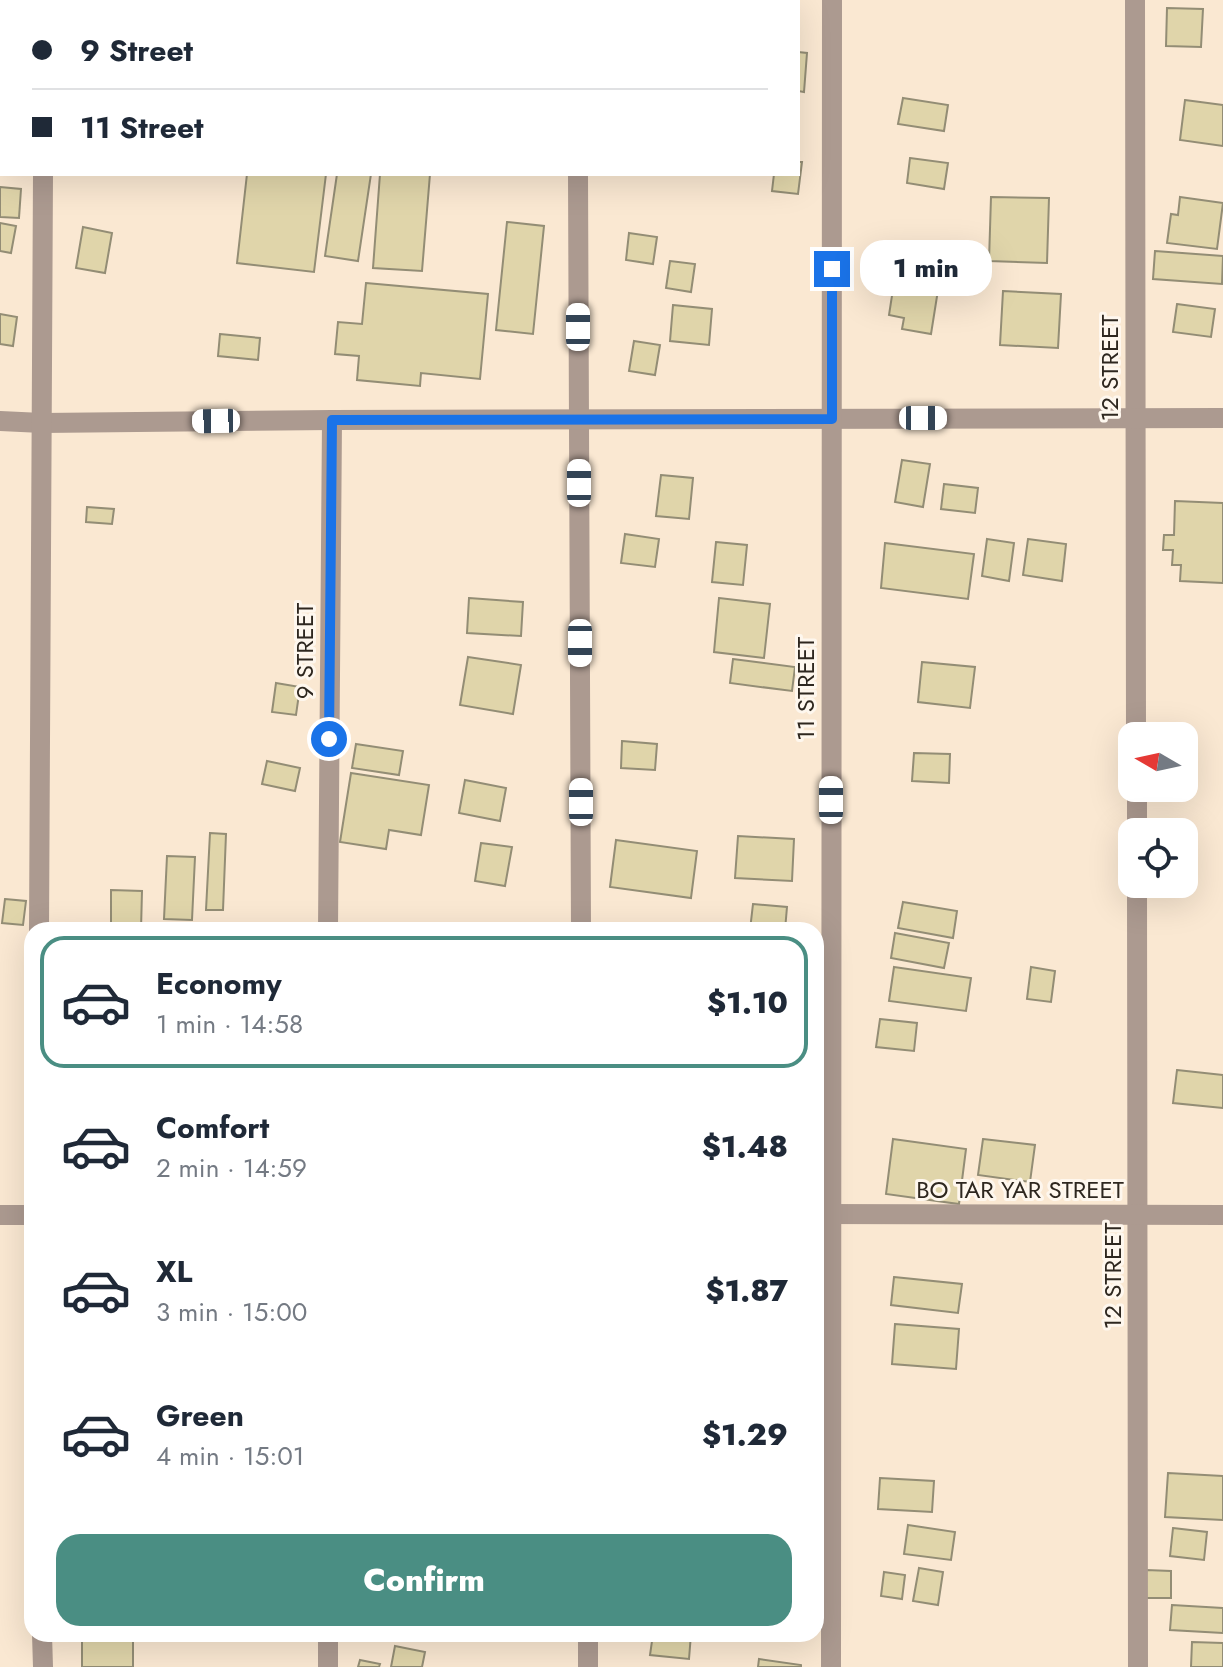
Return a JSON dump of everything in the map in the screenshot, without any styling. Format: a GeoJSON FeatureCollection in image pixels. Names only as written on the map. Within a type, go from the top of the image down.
{"type":"FeatureCollection","features":[{"type":"Feature","properties":{"kind":"street","name":"11 STREET"},"geometry":{"type":"LineString","coordinates":[[824,1126],[832,419],[832,0]]}},
{"type":"Feature","properties":{"kind":"street","name":"12 STREET"},"geometry":{"type":"LineString","coordinates":[[1135,0],[1136,722]]}},
{"type":"Feature","properties":{"kind":"street"},"geometry":{"type":"LineString","coordinates":[[39,922],[43,176]]}},
{"type":"Feature","properties":{"kind":"street"},"geometry":{"type":"LineString","coordinates":[[578,176],[581,922]]}},
{"type":"Feature","properties":{"kind":"street"},"geometry":{"type":"LineString","coordinates":[[0,421],[1223,418]]}},
{"type":"Feature","properties":{"kind":"street","name":"9 STREET"},"geometry":{"type":"LineString","coordinates":[[328,922],[332,420]]}},
{"type":"Feature","properties":{"kind":"street","name":"12 STREET"},"geometry":{"type":"LineString","coordinates":[[1137,898],[1138,1667]]}},
{"type":"Feature","properties":{"kind":"street","name":"BO TAR YAR STREET"},"geometry":{"type":"LineString","coordinates":[[824,1214],[1223,1215]]}},
{"type":"Feature","properties":{"kind":"street"},"geometry":{"type":"LineString","coordinates":[[0,1215],[24,1215]]}},
{"type":"Feature","properties":{"kind":"street","name":"11 STREET"},"geometry":{"type":"LineString","coordinates":[[824,1271],[831,1667]]}},
{"type":"Feature","properties":{"kind":"street"},"geometry":{"type":"LineString","coordinates":[[42,1642],[43,1667]]}},
{"type":"Feature","properties":{"kind":"street"},"geometry":{"type":"LineString","coordinates":[[328,1642],[328,1667]]}},
{"type":"Feature","properties":{"kind":"street"},"geometry":{"type":"LineString","coordinates":[[588,1642],[588,1667]]}},
{"type":"Feature","properties":{"kind":"building"},"geometry":{"type":"Polygon","coordinates":[[[1167,8],[1203,9],[1201,47],[1166,46],[1167,8]]]}},
{"type":"Feature","properties":{"kind":"building"},"geometry":{"type":"Polygon","coordinates":[[[800,52],[807,53],[804,92],[800,91],[800,52]]]}},
{"type":"Feature","properties":{"kind":"building"},"geometry":{"type":"Polygon","coordinates":[[[903,98],[948,105],[944,131],[898,124],[903,98]]]}},
{"type":"Feature","properties":{"kind":"building"},"geometry":{"type":"Polygon","coordinates":[[[1185,100],[1223,105],[1223,146],[1180,140],[1185,100]]]}},
{"type":"Feature","properties":{"kind":"building"},"geometry":{"type":"Polygon","coordinates":[[[910,158],[948,163],[944,189],[907,183],[910,158]]]}},
{"type":"Feature","properties":{"kind":"building"},"geometry":{"type":"Polygon","coordinates":[[[802,162],[798,194],[772,191],[774,176],[800,176],[802,162]]]}},
{"type":"Feature","properties":{"kind":"building"},"geometry":{"type":"Polygon","coordinates":[[[247,176],[326,176],[314,272],[237,263],[247,176]]]}},
{"type":"Feature","properties":{"kind":"building"},"geometry":{"type":"Polygon","coordinates":[[[337,176],[371,176],[358,261],[325,256],[337,176]]]}},
{"type":"Feature","properties":{"kind":"building"},"geometry":{"type":"Polygon","coordinates":[[[380,176],[430,176],[422,271],[373,268],[380,176]]]}},
{"type":"Feature","properties":{"kind":"building"},"geometry":{"type":"Polygon","coordinates":[[[0,187],[21,189],[19,218],[0,217],[0,187]]]}},
{"type":"Feature","properties":{"kind":"building"},"geometry":{"type":"Polygon","coordinates":[[[991,197],[1049,198],[1047,263],[989,261],[991,197]]]}},
{"type":"Feature","properties":{"kind":"building"},"geometry":{"type":"Polygon","coordinates":[[[1180,197],[1223,203],[1217,249],[1167,243],[1171,214],[1178,215],[1180,197]]]}},
{"type":"Feature","properties":{"kind":"building"},"geometry":{"type":"Polygon","coordinates":[[[507,222],[544,226],[533,334],[496,330],[507,222]]]}},
{"type":"Feature","properties":{"kind":"building"},"geometry":{"type":"Polygon","coordinates":[[[0,223],[16,226],[11,253],[0,251],[0,223]]]}},
{"type":"Feature","properties":{"kind":"building"},"geometry":{"type":"Polygon","coordinates":[[[83,227],[112,233],[105,273],[76,268],[83,227]]]}},
{"type":"Feature","properties":{"kind":"building"},"geometry":{"type":"Polygon","coordinates":[[[629,233],[657,237],[653,264],[626,260],[629,233]]]}},
{"type":"Feature","properties":{"kind":"building"},"geometry":{"type":"Polygon","coordinates":[[[1155,251],[1223,256],[1222,284],[1153,279],[1155,251]]]}},
{"type":"Feature","properties":{"kind":"building"},"geometry":{"type":"Polygon","coordinates":[[[670,261],[695,264],[691,292],[666,288],[670,261]]]}},
{"type":"Feature","properties":{"kind":"building"},"geometry":{"type":"Polygon","coordinates":[[[366,283],[488,294],[480,379],[421,373],[420,386],[357,380],[359,356],[335,354],[338,322],[362,324],[366,283]]]}},
{"type":"Feature","properties":{"kind":"building"},"geometry":{"type":"Polygon","coordinates":[[[909,285],[938,290],[931,334],[902,329],[904,318],[889,315],[893,289],[908,291],[909,285]]]}},
{"type":"Feature","properties":{"kind":"building"},"geometry":{"type":"Polygon","coordinates":[[[1003,291],[1061,294],[1058,348],[1000,345],[1003,291]]]}},
{"type":"Feature","properties":{"kind":"building"},"geometry":{"type":"Polygon","coordinates":[[[1177,304],[1215,309],[1211,337],[1173,332],[1177,304]]]}},
{"type":"Feature","properties":{"kind":"building"},"geometry":{"type":"Polygon","coordinates":[[[673,305],[712,309],[709,345],[670,341],[673,305]]]}},
{"type":"Feature","properties":{"kind":"building"},"geometry":{"type":"Polygon","coordinates":[[[0,314],[17,317],[13,346],[0,344],[0,314]]]}},
{"type":"Feature","properties":{"kind":"building"},"geometry":{"type":"Polygon","coordinates":[[[220,334],[260,338],[258,360],[218,356],[220,334]]]}},
{"type":"Feature","properties":{"kind":"building"},"geometry":{"type":"Polygon","coordinates":[[[634,341],[660,345],[655,375],[629,371],[634,341]]]}},
{"type":"Feature","properties":{"kind":"building"},"geometry":{"type":"Polygon","coordinates":[[[902,460],[930,464],[923,507],[895,502],[902,460]]]}},
{"type":"Feature","properties":{"kind":"building"},"geometry":{"type":"Polygon","coordinates":[[[661,475],[693,478],[689,519],[656,516],[661,475]]]}},
{"type":"Feature","properties":{"kind":"building"},"geometry":{"type":"Polygon","coordinates":[[[944,484],[978,488],[975,513],[941,509],[944,484]]]}},
{"type":"Feature","properties":{"kind":"building"},"geometry":{"type":"Polygon","coordinates":[[[1175,501],[1223,503],[1223,583],[1180,581],[1181,565],[1172,565],[1173,550],[1163,550],[1164,535],[1174,535],[1175,501]]]}},
{"type":"Feature","properties":{"kind":"building"},"geometry":{"type":"Polygon","coordinates":[[[87,507],[114,509],[112,524],[86,522],[87,507]]]}},
{"type":"Feature","properties":{"kind":"building"},"geometry":{"type":"Polygon","coordinates":[[[625,534],[659,539],[655,567],[621,563],[625,534]]]}},
{"type":"Feature","properties":{"kind":"building"},"geometry":{"type":"Polygon","coordinates":[[[987,539],[1014,543],[1009,581],[982,576],[987,539]]]}},
{"type":"Feature","properties":{"kind":"building"},"geometry":{"type":"Polygon","coordinates":[[[1028,539],[1066,544],[1062,581],[1023,575],[1028,539]]]}},
{"type":"Feature","properties":{"kind":"building"},"geometry":{"type":"Polygon","coordinates":[[[716,542],[747,545],[743,585],[712,582],[716,542]]]}},
{"type":"Feature","properties":{"kind":"building"},"geometry":{"type":"Polygon","coordinates":[[[885,543],[974,554],[968,599],[881,588],[885,543]]]}},
{"type":"Feature","properties":{"kind":"building"},"geometry":{"type":"Polygon","coordinates":[[[469,598],[523,602],[521,636],[467,633],[469,598]]]}},
{"type":"Feature","properties":{"kind":"building"},"geometry":{"type":"Polygon","coordinates":[[[719,598],[770,604],[764,658],[714,652],[719,598]]]}},
{"type":"Feature","properties":{"kind":"building"},"geometry":{"type":"Polygon","coordinates":[[[468,657],[521,665],[513,714],[460,705],[468,657]]]}},
{"type":"Feature","properties":{"kind":"building"},"geometry":{"type":"Polygon","coordinates":[[[733,659],[795,667],[792,691],[730,683],[733,659]]]}},
{"type":"Feature","properties":{"kind":"building"},"geometry":{"type":"Polygon","coordinates":[[[922,662],[975,667],[970,708],[918,702],[922,662]]]}},
{"type":"Feature","properties":{"kind":"building"},"geometry":{"type":"Polygon","coordinates":[[[276,683],[300,687],[296,715],[272,712],[276,683]]]}},
{"type":"Feature","properties":{"kind":"building"},"geometry":{"type":"Polygon","coordinates":[[[622,741],[657,744],[655,770],[621,768],[622,741]]]}},
{"type":"Feature","properties":{"kind":"building"},"geometry":{"type":"Polygon","coordinates":[[[356,744],[403,751],[399,775],[352,768],[356,744]]]}},
{"type":"Feature","properties":{"kind":"building"},"geometry":{"type":"Polygon","coordinates":[[[914,753],[950,754],[949,783],[912,781],[914,753]]]}},
{"type":"Feature","properties":{"kind":"building"},"geometry":{"type":"Polygon","coordinates":[[[267,761],[300,768],[295,791],[262,784],[267,761]]]}},
{"type":"Feature","properties":{"kind":"building"},"geometry":{"type":"Polygon","coordinates":[[[351,773],[429,785],[421,835],[389,830],[386,849],[340,842],[351,773]]]}},
{"type":"Feature","properties":{"kind":"building"},"geometry":{"type":"Polygon","coordinates":[[[465,780],[506,788],[500,821],[459,813],[465,780]]]}},
{"type":"Feature","properties":{"kind":"building"},"geometry":{"type":"Polygon","coordinates":[[[210,833],[226,834],[223,910],[206,910],[210,833]]]}},
{"type":"Feature","properties":{"kind":"building"},"geometry":{"type":"Polygon","coordinates":[[[738,836],[794,839],[792,881],[735,878],[738,836]]]}},
{"type":"Feature","properties":{"kind":"building"},"geometry":{"type":"Polygon","coordinates":[[[616,840],[697,851],[691,898],[610,887],[616,840]]]}},
{"type":"Feature","properties":{"kind":"building"},"geometry":{"type":"Polygon","coordinates":[[[481,843],[512,847],[505,886],[475,881],[481,843]]]}},
{"type":"Feature","properties":{"kind":"building"},"geometry":{"type":"Polygon","coordinates":[[[167,856],[195,857],[192,920],[164,919],[167,856]]]}},
{"type":"Feature","properties":{"kind":"building"},"geometry":{"type":"Polygon","coordinates":[[[111,890],[142,891],[141,922],[111,922],[111,890]]]}},
{"type":"Feature","properties":{"kind":"building"},"geometry":{"type":"Polygon","coordinates":[[[5,899],[26,901],[23,925],[2,923],[5,899]]]}},
{"type":"Feature","properties":{"kind":"building"},"geometry":{"type":"Polygon","coordinates":[[[903,902],[957,911],[953,938],[898,928],[903,902]]]}},
{"type":"Feature","properties":{"kind":"building"},"geometry":{"type":"Polygon","coordinates":[[[753,904],[787,907],[786,922],[751,922],[753,904]]]}},
{"type":"Feature","properties":{"kind":"building"},"geometry":{"type":"Polygon","coordinates":[[[895,933],[949,943],[944,968],[891,958],[895,933]]]}},
{"type":"Feature","properties":{"kind":"building"},"geometry":{"type":"Polygon","coordinates":[[[894,967],[971,978],[966,1011],[889,1001],[894,967]]]}},
{"type":"Feature","properties":{"kind":"building"},"geometry":{"type":"Polygon","coordinates":[[[1031,967],[1055,971],[1051,1002],[1027,999],[1031,967]]]}},
{"type":"Feature","properties":{"kind":"building"},"geometry":{"type":"Polygon","coordinates":[[[880,1019],[917,1023],[914,1051],[876,1047],[880,1019]]]}},
{"type":"Feature","properties":{"kind":"building"},"geometry":{"type":"Polygon","coordinates":[[[1177,1070],[1223,1075],[1223,1108],[1173,1103],[1177,1070]]]}},
{"type":"Feature","properties":{"kind":"building"},"geometry":{"type":"Polygon","coordinates":[[[893,1139],[966,1149],[959,1204],[886,1194],[893,1139]]]}},
{"type":"Feature","properties":{"kind":"building"},"geometry":{"type":"Polygon","coordinates":[[[983,1139],[1035,1145],[1030,1182],[978,1175],[983,1139]]]}},
{"type":"Feature","properties":{"kind":"building"},"geometry":{"type":"Polygon","coordinates":[[[894,1277],[962,1284],[958,1313],[891,1305],[894,1277]]]}},
{"type":"Feature","properties":{"kind":"building"},"geometry":{"type":"Polygon","coordinates":[[[895,1324],[959,1329],[956,1369],[892,1364],[895,1324]]]}},
{"type":"Feature","properties":{"kind":"building"},"geometry":{"type":"Polygon","coordinates":[[[1168,1473],[1223,1476],[1223,1520],[1165,1517],[1168,1473]]]}},
{"type":"Feature","properties":{"kind":"building"},"geometry":{"type":"Polygon","coordinates":[[[880,1478],[934,1481],[932,1512],[878,1509],[880,1478]]]}},
{"type":"Feature","properties":{"kind":"building"},"geometry":{"type":"Polygon","coordinates":[[[908,1525],[955,1532],[951,1560],[904,1554],[908,1525]]]}},
{"type":"Feature","properties":{"kind":"building"},"geometry":{"type":"Polygon","coordinates":[[[1173,1528],[1207,1532],[1204,1560],[1170,1556],[1173,1528]]]}},
{"type":"Feature","properties":{"kind":"building"},"geometry":{"type":"Polygon","coordinates":[[[919,1568],[943,1572],[938,1605],[913,1601],[919,1568]]]}},
{"type":"Feature","properties":{"kind":"building"},"geometry":{"type":"Polygon","coordinates":[[[1146,1570],[1171,1571],[1171,1598],[1146,1598],[1146,1570]]]}},
{"type":"Feature","properties":{"kind":"building"},"geometry":{"type":"Polygon","coordinates":[[[884,1572],[905,1575],[902,1599],[881,1596],[884,1572]]]}},
{"type":"Feature","properties":{"kind":"building"},"geometry":{"type":"Polygon","coordinates":[[[1172,1605],[1223,1608],[1223,1633],[1170,1630],[1172,1605]]]}},
{"type":"Feature","properties":{"kind":"building"},"geometry":{"type":"Polygon","coordinates":[[[82,1642],[133,1642],[133,1667],[82,1667],[82,1642]]]}},
{"type":"Feature","properties":{"kind":"building"},"geometry":{"type":"Polygon","coordinates":[[[652,1642],[690,1642],[689,1659],[650,1655],[652,1642]]]}},
{"type":"Feature","properties":{"kind":"building"},"geometry":{"type":"Polygon","coordinates":[[[1192,1642],[1223,1643],[1223,1667],[1191,1667],[1192,1642]]]}},
{"type":"Feature","properties":{"kind":"building"},"geometry":{"type":"Polygon","coordinates":[[[395,1646],[425,1652],[422,1667],[391,1667],[395,1646]]]}},
{"type":"Feature","properties":{"kind":"building"},"geometry":{"type":"Polygon","coordinates":[[[759,1659],[801,1665],[801,1667],[758,1667],[759,1659]]]}},
{"type":"Feature","properties":{"kind":"building"},"geometry":{"type":"Polygon","coordinates":[[[360,1660],[380,1664],[379,1667],[358,1667],[360,1660]]]}},
{"type":"Feature","properties":{"kind":"route"},"geometry":{"type":"LineString","coordinates":[[329,739],[332,420],[832,419],[832,269]]}}]}
